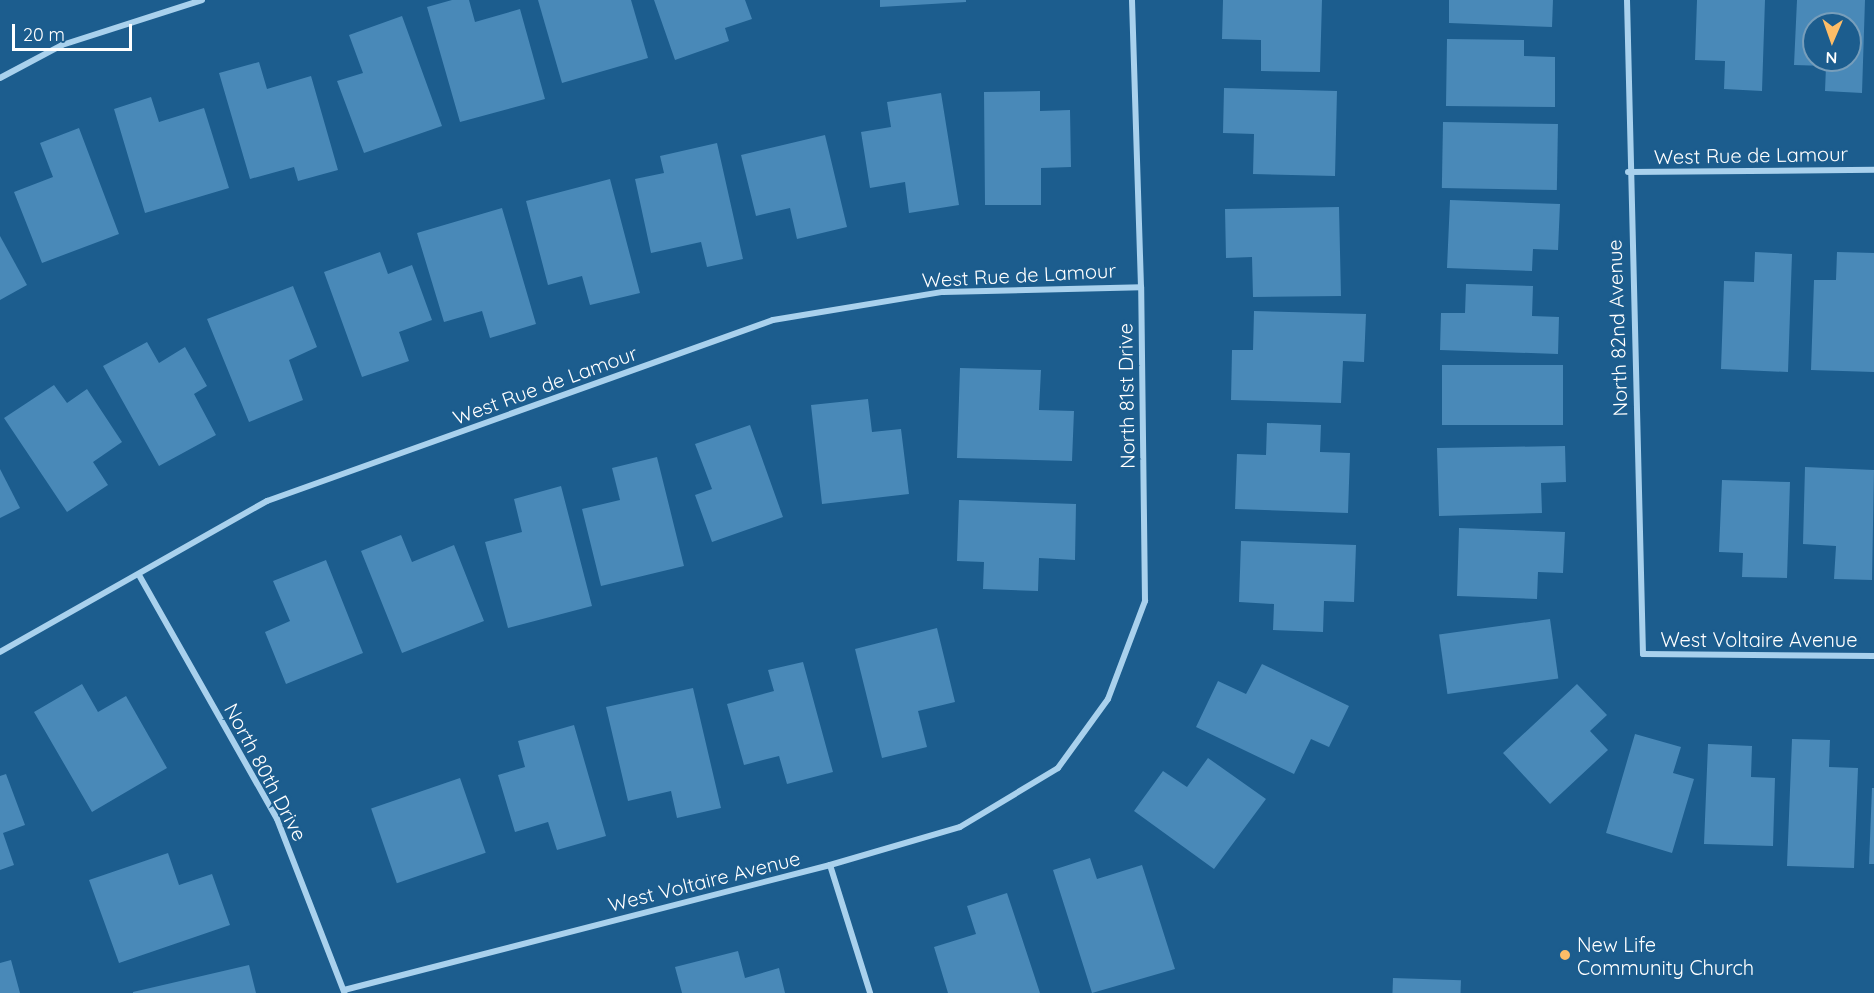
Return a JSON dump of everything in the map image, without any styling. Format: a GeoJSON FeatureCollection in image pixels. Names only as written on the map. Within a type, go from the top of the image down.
{"type":"FeatureCollection","features":[{"type":"Feature","properties":{"kind":"street"},"geometry":{"type":"LineString","coordinates":[[0,78],[62,45],[202,0]]}},
{"type":"Feature","properties":{"kind":"street","name":"North 81st Drive"},"geometry":{"type":"LineString","coordinates":[[1058,768],[1108,699],[1145,600],[1141,287],[1132,0]]}},
{"type":"Feature","properties":{"kind":"street","name":"North 82nd Avenue"},"geometry":{"type":"LineString","coordinates":[[1627,0],[1628,172],[1643,654]]}},
{"type":"Feature","properties":{"kind":"street","name":"West Rue de Lamour"},"geometry":{"type":"LineString","coordinates":[[1628,172],[1874,170]]}},
{"type":"Feature","properties":{"kind":"street","name":"West Rue de Lamour"},"geometry":{"type":"LineString","coordinates":[[0,652],[267,501],[773,320],[943,292],[1141,287]]}},
{"type":"Feature","properties":{"kind":"street","name":"North 80th Drive"},"geometry":{"type":"LineString","coordinates":[[139,575],[277,819],[344,992]]}},
{"type":"Feature","properties":{"kind":"street","name":"West Voltaire Avenue"},"geometry":{"type":"LineString","coordinates":[[1643,654],[1874,656]]}},
{"type":"Feature","properties":{"kind":"street","name":"West Voltaire Avenue"},"geometry":{"type":"LineString","coordinates":[[344,992],[830,865],[960,827],[1058,768]]}},
{"type":"Feature","properties":{"kind":"street"},"geometry":{"type":"LineString","coordinates":[[830,865],[870,993]]}},
{"type":"Feature","properties":{"kind":"building"},"geometry":{"type":"Polygon","coordinates":[[[452,0],[469,0],[475,22],[520,9],[545,99],[460,122],[427,7],[452,0]]]}},
{"type":"Feature","properties":{"kind":"building"},"geometry":{"type":"Polygon","coordinates":[[[538,0],[631,0],[648,58],[562,83],[538,0]]]}},
{"type":"Feature","properties":{"kind":"building"},"geometry":{"type":"Polygon","coordinates":[[[654,0],[745,0],[752,19],[725,28],[729,41],[675,60],[654,0]]]}},
{"type":"Feature","properties":{"kind":"building"},"geometry":{"type":"Polygon","coordinates":[[[880,0],[966,0],[966,2],[880,7],[880,0]]]}},
{"type":"Feature","properties":{"kind":"building"},"geometry":{"type":"Polygon","coordinates":[[[1223,0],[1322,0],[1320,72],[1261,71],[1261,40],[1222,39],[1223,0]]]}},
{"type":"Feature","properties":{"kind":"building"},"geometry":{"type":"Polygon","coordinates":[[[1449,0],[1553,0],[1552,27],[1449,23],[1449,0]]]}},
{"type":"Feature","properties":{"kind":"building"},"geometry":{"type":"Polygon","coordinates":[[[1697,0],[1765,0],[1762,91],[1724,89],[1725,61],[1695,60],[1697,0]]]}},
{"type":"Feature","properties":{"kind":"building"},"geometry":{"type":"Polygon","coordinates":[[[1797,0],[1865,0],[1862,93],[1825,91],[1826,72],[1862,72],[1862,12],[1802,12],[1802,65],[1794,65],[1797,0]]]}},
{"type":"Feature","properties":{"kind":"building"},"geometry":{"type":"Polygon","coordinates":[[[402,16],[442,126],[364,153],[337,81],[363,73],[349,35],[402,16]]]}},
{"type":"Feature","properties":{"kind":"building"},"geometry":{"type":"Polygon","coordinates":[[[1447,39],[1524,40],[1524,56],[1555,57],[1555,107],[1446,106],[1447,39]]]}},
{"type":"Feature","properties":{"kind":"building"},"geometry":{"type":"Polygon","coordinates":[[[259,62],[267,89],[311,76],[338,170],[298,181],[294,167],[250,179],[219,73],[259,62]]]}},
{"type":"Feature","properties":{"kind":"building"},"geometry":{"type":"Polygon","coordinates":[[[1224,88],[1337,91],[1335,176],[1253,174],[1254,134],[1223,133],[1224,88]]]}},
{"type":"Feature","properties":{"kind":"building"},"geometry":{"type":"Polygon","coordinates":[[[1040,91],[1040,111],[1070,110],[1071,167],[1041,168],[1041,205],[985,205],[984,92],[1040,91]]]}},
{"type":"Feature","properties":{"kind":"building"},"geometry":{"type":"Polygon","coordinates":[[[941,93],[959,205],[909,213],[905,182],[870,188],[861,132],[891,127],[887,102],[941,93]]]}},
{"type":"Feature","properties":{"kind":"building"},"geometry":{"type":"Polygon","coordinates":[[[151,97],[159,122],[204,108],[229,188],[145,213],[114,109],[151,97]]]}},
{"type":"Feature","properties":{"kind":"building"},"geometry":{"type":"Polygon","coordinates":[[[1443,122],[1558,124],[1557,190],[1442,188],[1443,122]]]}},
{"type":"Feature","properties":{"kind":"building"},"geometry":{"type":"Polygon","coordinates":[[[79,128],[119,234],[42,263],[14,192],[53,177],[40,143],[79,128]]]}},
{"type":"Feature","properties":{"kind":"building"},"geometry":{"type":"Polygon","coordinates":[[[825,135],[847,227],[797,239],[790,208],[756,216],[741,155],[825,135]]]}},
{"type":"Feature","properties":{"kind":"building"},"geometry":{"type":"Polygon","coordinates":[[[717,143],[743,259],[707,267],[701,242],[651,253],[635,179],[664,173],[660,156],[717,143]]]}},
{"type":"Feature","properties":{"kind":"building"},"geometry":{"type":"Polygon","coordinates":[[[610,179],[640,293],[590,305],[582,276],[548,285],[526,201],[610,179]]]}},
{"type":"Feature","properties":{"kind":"building"},"geometry":{"type":"Polygon","coordinates":[[[1450,200],[1560,204],[1558,250],[1533,249],[1532,271],[1447,268],[1450,200]]]}},
{"type":"Feature","properties":{"kind":"building"},"geometry":{"type":"Polygon","coordinates":[[[1339,207],[1341,296],[1253,297],[1252,257],[1226,258],[1225,209],[1339,207]]]}},
{"type":"Feature","properties":{"kind":"building"},"geometry":{"type":"Polygon","coordinates":[[[502,208],[536,324],[490,338],[482,311],[444,322],[417,233],[502,208]]]}},
{"type":"Feature","properties":{"kind":"building"},"geometry":{"type":"Polygon","coordinates":[[[0,236],[27,285],[0,300],[0,236]]]}},
{"type":"Feature","properties":{"kind":"building"},"geometry":{"type":"Polygon","coordinates":[[[380,252],[388,274],[412,265],[432,320],[399,332],[409,361],[362,377],[324,272],[380,252]]]}},
{"type":"Feature","properties":{"kind":"building"},"geometry":{"type":"Polygon","coordinates":[[[1755,252],[1792,254],[1788,372],[1721,369],[1724,281],[1754,282],[1755,252]]]}},
{"type":"Feature","properties":{"kind":"building"},"geometry":{"type":"Polygon","coordinates":[[[1837,252],[1874,253],[1874,372],[1811,370],[1814,280],[1836,280],[1837,252]]]}},
{"type":"Feature","properties":{"kind":"building"},"geometry":{"type":"Polygon","coordinates":[[[1466,284],[1533,286],[1532,316],[1559,317],[1558,354],[1440,350],[1441,313],[1465,313],[1466,284]]]}},
{"type":"Feature","properties":{"kind":"building"},"geometry":{"type":"Polygon","coordinates":[[[293,286],[317,347],[289,360],[303,400],[249,422],[207,319],[293,286]]]}},
{"type":"Feature","properties":{"kind":"building"},"geometry":{"type":"Polygon","coordinates":[[[1254,311],[1366,314],[1364,362],[1343,361],[1341,403],[1231,400],[1232,350],[1253,350],[1254,311]]]}},
{"type":"Feature","properties":{"kind":"building"},"geometry":{"type":"Polygon","coordinates":[[[147,342],[159,363],[185,347],[207,386],[194,394],[216,435],[159,466],[103,366],[147,342]]]}},
{"type":"Feature","properties":{"kind":"building"},"geometry":{"type":"Polygon","coordinates":[[[1442,365],[1563,365],[1563,425],[1442,425],[1442,365]]]}},
{"type":"Feature","properties":{"kind":"building"},"geometry":{"type":"Polygon","coordinates":[[[960,368],[1041,370],[1039,410],[1074,411],[1072,461],[957,458],[960,368]]]}},
{"type":"Feature","properties":{"kind":"building"},"geometry":{"type":"Polygon","coordinates":[[[54,385],[67,403],[87,389],[122,442],[93,462],[108,485],[67,512],[4,418],[54,385]]]}},
{"type":"Feature","properties":{"kind":"building"},"geometry":{"type":"Polygon","coordinates":[[[868,399],[872,432],[901,429],[909,494],[822,504],[811,405],[868,399]]]}},
{"type":"Feature","properties":{"kind":"building"},"geometry":{"type":"Polygon","coordinates":[[[1267,423],[1321,425],[1320,452],[1350,453],[1348,513],[1235,509],[1237,454],[1266,455],[1267,423]]]}},
{"type":"Feature","properties":{"kind":"building"},"geometry":{"type":"Polygon","coordinates":[[[750,425],[783,517],[712,542],[695,495],[712,489],[695,444],[750,425]]]}},
{"type":"Feature","properties":{"kind":"building"},"geometry":{"type":"Polygon","coordinates":[[[1565,446],[1566,482],[1541,483],[1542,513],[1439,516],[1437,448],[1565,446]]]}},
{"type":"Feature","properties":{"kind":"building"},"geometry":{"type":"Polygon","coordinates":[[[657,457],[684,566],[601,586],[582,509],[620,500],[612,468],[657,457]]]}},
{"type":"Feature","properties":{"kind":"building"},"geometry":{"type":"Polygon","coordinates":[[[1805,467],[1874,470],[1872,580],[1834,579],[1836,546],[1803,544],[1805,467]]]}},
{"type":"Feature","properties":{"kind":"building"},"geometry":{"type":"Polygon","coordinates":[[[0,469],[20,508],[0,518],[0,469]]]}},
{"type":"Feature","properties":{"kind":"building"},"geometry":{"type":"Polygon","coordinates":[[[1722,480],[1790,482],[1787,578],[1742,577],[1743,553],[1719,552],[1722,480]]]}},
{"type":"Feature","properties":{"kind":"building"},"geometry":{"type":"Polygon","coordinates":[[[561,486],[592,606],[508,628],[485,542],[522,532],[514,499],[561,486]]]}},
{"type":"Feature","properties":{"kind":"building"},"geometry":{"type":"Polygon","coordinates":[[[959,500],[1076,504],[1075,560],[1039,558],[1038,591],[983,589],[984,562],[957,561],[959,500]]]}},
{"type":"Feature","properties":{"kind":"building"},"geometry":{"type":"Polygon","coordinates":[[[1459,528],[1565,532],[1563,573],[1538,572],[1537,599],[1457,596],[1459,528]]]}},
{"type":"Feature","properties":{"kind":"building"},"geometry":{"type":"Polygon","coordinates":[[[401,535],[412,562],[454,545],[484,621],[402,653],[361,551],[401,535]]]}},
{"type":"Feature","properties":{"kind":"building"},"geometry":{"type":"Polygon","coordinates":[[[1241,541],[1356,545],[1354,602],[1324,601],[1323,632],[1273,630],[1274,604],[1239,602],[1241,541]]]}},
{"type":"Feature","properties":{"kind":"building"},"geometry":{"type":"Polygon","coordinates":[[[326,560],[363,653],[286,684],[265,632],[290,621],[273,581],[326,560]]]}},
{"type":"Feature","properties":{"kind":"building"},"geometry":{"type":"Polygon","coordinates":[[[1550,619],[1558,678],[1447,694],[1439,635],[1550,619]]]}},
{"type":"Feature","properties":{"kind":"building"},"geometry":{"type":"Polygon","coordinates":[[[937,628],[955,702],[918,711],[927,747],[882,758],[855,649],[937,628]]]}},
{"type":"Feature","properties":{"kind":"building"},"geometry":{"type":"Polygon","coordinates":[[[803,662],[833,772],[787,784],[779,756],[744,765],[727,704],[774,691],[768,670],[803,662]]]}},
{"type":"Feature","properties":{"kind":"building"},"geometry":{"type":"Polygon","coordinates":[[[1262,664],[1349,706],[1329,747],[1311,739],[1294,774],[1196,727],[1218,681],[1246,694],[1262,664]]]}},
{"type":"Feature","properties":{"kind":"building"},"geometry":{"type":"Polygon","coordinates":[[[82,684],[98,712],[126,696],[167,768],[92,812],[34,712],[82,684]]]}},
{"type":"Feature","properties":{"kind":"building"},"geometry":{"type":"Polygon","coordinates":[[[1577,684],[1607,715],[1590,731],[1608,750],[1550,804],[1503,753],[1577,684]]]}},
{"type":"Feature","properties":{"kind":"building"},"geometry":{"type":"Polygon","coordinates":[[[693,688],[721,808],[677,818],[671,791],[628,801],[606,707],[693,688]]]}},
{"type":"Feature","properties":{"kind":"building"},"geometry":{"type":"Polygon","coordinates":[[[574,725],[606,836],[557,850],[548,822],[515,832],[498,775],[525,767],[518,741],[574,725]]]}},
{"type":"Feature","properties":{"kind":"building"},"geometry":{"type":"Polygon","coordinates":[[[1635,734],[1681,747],[1673,773],[1694,779],[1672,853],[1606,833],[1635,734]]]}},
{"type":"Feature","properties":{"kind":"building"},"geometry":{"type":"Polygon","coordinates":[[[1792,739],[1830,740],[1829,767],[1858,768],[1854,868],[1787,866],[1792,739]]]}},
{"type":"Feature","properties":{"kind":"building"},"geometry":{"type":"Polygon","coordinates":[[[1708,744],[1752,746],[1751,777],[1775,778],[1773,846],[1704,844],[1708,744]]]}},
{"type":"Feature","properties":{"kind":"building"},"geometry":{"type":"Polygon","coordinates":[[[1208,758],[1266,799],[1214,869],[1134,811],[1163,771],[1187,787],[1208,758]]]}},
{"type":"Feature","properties":{"kind":"building"},"geometry":{"type":"Polygon","coordinates":[[[6,774],[25,825],[3,833],[14,865],[0,870],[0,776],[6,774]]]}},
{"type":"Feature","properties":{"kind":"building"},"geometry":{"type":"Polygon","coordinates":[[[460,778],[486,853],[397,883],[371,809],[460,778]]]}},
{"type":"Feature","properties":{"kind":"building"},"geometry":{"type":"Polygon","coordinates":[[[1872,788],[1874,788],[1874,864],[1869,864],[1872,788]]]}},
{"type":"Feature","properties":{"kind":"building"},"geometry":{"type":"Polygon","coordinates":[[[168,853],[179,885],[212,874],[230,925],[119,963],[89,880],[168,853]]]}},
{"type":"Feature","properties":{"kind":"building"},"geometry":{"type":"Polygon","coordinates":[[[1090,858],[1097,879],[1142,865],[1175,969],[1092,993],[1053,870],[1090,858]]]}},
{"type":"Feature","properties":{"kind":"building"},"geometry":{"type":"Polygon","coordinates":[[[1007,893],[1040,993],[948,993],[934,947],[976,934],[967,906],[1007,893]]]}},
{"type":"Feature","properties":{"kind":"building"},"geometry":{"type":"Polygon","coordinates":[[[738,951],[745,978],[779,968],[785,993],[682,993],[675,967],[738,951]]]}},
{"type":"Feature","properties":{"kind":"building"},"geometry":{"type":"Polygon","coordinates":[[[11,960],[20,993],[0,993],[0,963],[11,960]]]}},
{"type":"Feature","properties":{"kind":"building"},"geometry":{"type":"Polygon","coordinates":[[[249,965],[256,993],[133,993],[133,992],[249,965]]]}},
{"type":"Feature","properties":{"kind":"building"},"geometry":{"type":"Polygon","coordinates":[[[1393,978],[1461,980],[1461,993],[1392,993],[1393,978]]]}},
{"type":"Feature","properties":{"kind":"place","name":"New Life Community Church"},"geometry":{"type":"Point","coordinates":[1565,955]}}]}
